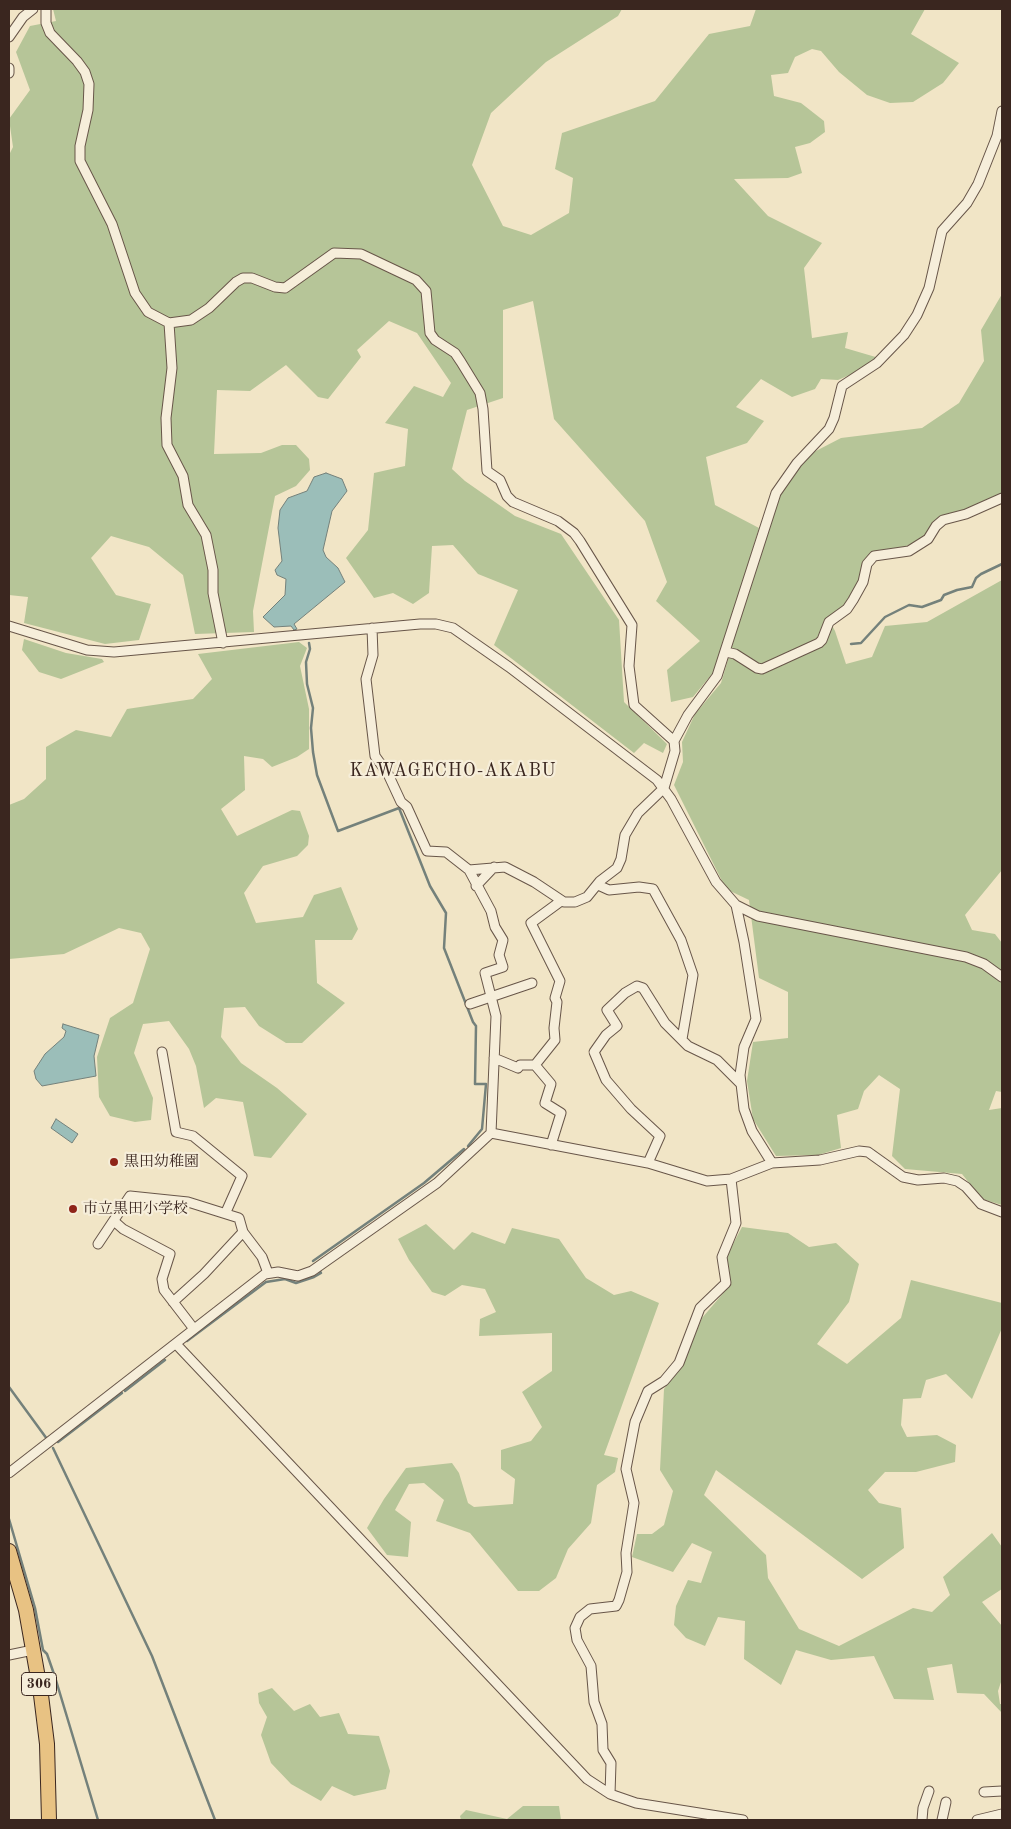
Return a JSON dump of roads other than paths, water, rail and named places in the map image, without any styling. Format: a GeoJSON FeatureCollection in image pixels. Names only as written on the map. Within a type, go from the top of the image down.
{"type":"FeatureCollection","features":[{"type":"Feature","properties":{"kind":"highway","name":"306"},"geometry":{"type":"LineString","coordinates":[[9,1551],[26,1610],[33,1650],[46,1742],[49,1820]]}},
{"type":"Feature","properties":{"kind":"street"},"geometry":{"type":"LineString","coordinates":[[9,37],[23,17],[33,9]]}},
{"type":"Feature","properties":{"kind":"street"},"geometry":{"type":"LineString","coordinates":[[46,9],[50,33],[85,72],[89,84],[88,110],[80,146],[83,170],[112,224],[135,293],[148,312],[169,323],[191,320],[209,308],[236,282],[243,278],[252,278],[275,287],[285,288],[334,253],[361,254],[416,280],[426,291],[430,333],[435,340],[454,353],[462,362],[480,393],[483,409],[487,471],[500,480],[507,496],[513,502],[558,521],[574,533],[580,541],[632,625],[629,660],[634,705],[674,741]]}},
{"type":"Feature","properties":{"kind":"street"},"geometry":{"type":"LineString","coordinates":[[9,68],[9,73]]}},
{"type":"Feature","properties":{"kind":"street"},"geometry":{"type":"LineString","coordinates":[[468,870],[505,867],[561,901],[580,901],[617,868],[621,859],[625,835],[638,813],[664,788],[675,751],[674,741],[688,715],[718,676],[776,493],[796,463],[829,429],[834,418],[842,386],[877,363],[904,335],[917,315],[929,288],[942,231],[967,203],[978,184],[997,136],[1002,111]]}},
{"type":"Feature","properties":{"kind":"street"},"geometry":{"type":"LineString","coordinates":[[169,323],[172,368],[166,418],[167,445],[183,476],[188,505],[206,535],[213,570],[213,593],[223,643]]}},
{"type":"Feature","properties":{"kind":"street"},"geometry":{"type":"LineString","coordinates":[[726,652],[735,654],[757,668],[762,669],[819,643],[829,622],[847,609],[853,600],[863,582],[866,564],[874,556],[908,551],[928,539],[936,526],[943,520],[966,514],[1002,498]]}},
{"type":"Feature","properties":{"kind":"street"},"geometry":{"type":"LineString","coordinates":[[9,626],[87,650],[114,652],[372,628],[436,624],[459,632],[657,780],[664,788],[716,882],[736,906],[758,916],[966,957],[984,964],[1002,977]]}},
{"type":"Feature","properties":{"kind":"street"},"geometry":{"type":"LineString","coordinates":[[9,1473],[194,1328],[268,1273],[298,1276],[312,1271],[437,1183],[491,1133],[496,1016],[493,998],[485,973],[503,967],[499,955],[502,940],[495,927],[491,911],[468,870],[446,852],[427,851],[407,807],[401,802],[388,774],[375,756],[366,679],[373,655],[372,628]]}},
{"type":"Feature","properties":{"kind":"street"},"geometry":{"type":"LineString","coordinates":[[476,886],[494,867]]}},
{"type":"Feature","properties":{"kind":"street"},"geometry":{"type":"LineString","coordinates":[[598,885],[612,890],[639,887],[651,888],[681,940],[693,975],[682,1039]]}},
{"type":"Feature","properties":{"kind":"street"},"geometry":{"type":"LineString","coordinates":[[535,1065],[555,1040],[554,1028],[557,1002],[554,998],[560,981],[531,923],[561,901]]}},
{"type":"Feature","properties":{"kind":"street"},"geometry":{"type":"LineString","coordinates":[[736,906],[744,942],[756,1018],[744,1047],[741,1084],[748,1123],[772,1163]]}},
{"type":"Feature","properties":{"kind":"street"},"geometry":{"type":"LineString","coordinates":[[470,1004],[493,998],[532,983]]}},
{"type":"Feature","properties":{"kind":"street"},"geometry":{"type":"LineString","coordinates":[[648,1163],[660,1136],[630,1108],[606,1080],[594,1052],[606,1035],[616,1026],[607,1010],[637,986],[646,990],[665,1023],[694,1051],[717,1060],[741,1084]]}},
{"type":"Feature","properties":{"kind":"street"},"geometry":{"type":"LineString","coordinates":[[162,1052],[176,1132],[193,1136],[242,1176],[226,1212]]}},
{"type":"Feature","properties":{"kind":"street"},"geometry":{"type":"LineString","coordinates":[[494,1058],[518,1068],[520,1065],[535,1065]]}},
{"type":"Feature","properties":{"kind":"street"},"geometry":{"type":"LineString","coordinates":[[535,1065],[550,1084],[545,1103],[561,1113],[551,1145]]}},
{"type":"Feature","properties":{"kind":"street"},"geometry":{"type":"LineString","coordinates":[[491,1133],[648,1163],[707,1181],[731,1179],[772,1163],[820,1160],[859,1151],[868,1152],[903,1177],[918,1180],[944,1178],[957,1181],[966,1187],[981,1204],[1002,1212]]}},
{"type":"Feature","properties":{"kind":"street"},"geometry":{"type":"LineString","coordinates":[[610,1794],[611,1763],[603,1750],[602,1724],[594,1702],[592,1670],[577,1640],[575,1628],[580,1617],[590,1609],[616,1606],[619,1600],[627,1572],[626,1553],[634,1503],[626,1469],[636,1422],[648,1391],[664,1381],[679,1363],[697,1312],[726,1283],[722,1257],[736,1223],[731,1179]]}},
{"type":"Feature","properties":{"kind":"street"},"geometry":{"type":"LineString","coordinates":[[98,1244],[130,1196],[188,1202],[226,1212],[239,1218],[243,1232],[262,1257],[268,1273]]}},
{"type":"Feature","properties":{"kind":"street"},"geometry":{"type":"LineString","coordinates":[[114,1221],[123,1229],[170,1254],[162,1283],[173,1302],[194,1328]]}},
{"type":"Feature","properties":{"kind":"street"},"geometry":{"type":"LineString","coordinates":[[173,1302],[204,1274],[243,1232]]}},
{"type":"Feature","properties":{"kind":"street"},"geometry":{"type":"LineString","coordinates":[[176,1344],[587,1779],[610,1794],[636,1803],[706,1818],[743,1820]]}},
{"type":"Feature","properties":{"kind":"street"},"geometry":{"type":"LineString","coordinates":[[9,1655],[33,1650]]}},
{"type":"Feature","properties":{"kind":"street"},"geometry":{"type":"LineString","coordinates":[[922,1820],[922,1808],[929,1791]]}},
{"type":"Feature","properties":{"kind":"street"},"geometry":{"type":"LineString","coordinates":[[984,1792],[1002,1791]]}},
{"type":"Feature","properties":{"kind":"street"},"geometry":{"type":"LineString","coordinates":[[942,1820],[946,1802]]}},
{"type":"Feature","properties":{"kind":"street"},"geometry":{"type":"LineString","coordinates":[[977,1820],[1002,1814]]}},
{"type":"Feature","properties":{"kind":"water"},"geometry":{"type":"Polygon","coordinates":[[[326,473],[342,479],[347,491],[332,511],[323,550],[326,557],[338,568],[345,582],[294,624],[297,629],[294,630],[291,626],[274,627],[263,617],[285,595],[286,579],[277,575],[275,570],[282,561],[278,528],[280,510],[288,498],[307,491],[314,477],[326,473]]]}},
{"type":"Feature","properties":{"kind":"water"},"geometry":{"type":"Polygon","coordinates":[[[63,1024],[99,1035],[94,1056],[96,1076],[42,1086],[36,1079],[34,1071],[45,1054],[64,1037],[66,1031],[62,1028],[63,1024]]]}},
{"type":"Feature","properties":{"kind":"water"},"geometry":{"type":"Polygon","coordinates":[[[56,1119],[78,1134],[72,1143],[51,1128],[56,1119]]]}},
{"type":"Feature","properties":{"kind":"waterway"},"geometry":{"type":"LineString","coordinates":[[851,644],[861,643],[885,617],[909,605],[922,607],[941,600],[944,595],[972,587],[976,578],[981,574],[1002,564]]}},
{"type":"Feature","properties":{"kind":"waterway"},"geometry":{"type":"LineString","coordinates":[[309,643],[310,649],[306,662],[307,684],[313,708],[311,728],[313,752],[317,775],[338,831],[399,808],[430,886],[446,913],[444,948],[476,1026],[475,1084],[486,1084],[482,1129],[468,1146]]}},
{"type":"Feature","properties":{"kind":"waterway"},"geometry":{"type":"LineString","coordinates":[[313,1261],[424,1183],[464,1149]]}},
{"type":"Feature","properties":{"kind":"waterway"},"geometry":{"type":"LineString","coordinates":[[187,1341],[266,1282],[285,1279],[296,1283],[314,1277],[321,1273],[319,1270]]}},
{"type":"Feature","properties":{"kind":"waterway"},"geometry":{"type":"LineString","coordinates":[[125,1391],[165,1360]]}},
{"type":"Feature","properties":{"kind":"waterway"},"geometry":{"type":"LineString","coordinates":[[9,1387],[47,1439]]}},
{"type":"Feature","properties":{"kind":"waterway"},"geometry":{"type":"LineString","coordinates":[[58,1442],[122,1393]]}},
{"type":"Feature","properties":{"kind":"waterway"},"geometry":{"type":"LineString","coordinates":[[53,1448],[152,1656],[215,1820]]}},
{"type":"Feature","properties":{"kind":"waterway"},"geometry":{"type":"LineString","coordinates":[[9,1519],[35,1608],[43,1650],[47,1654],[55,1677],[98,1820]]}},
{"type":"Feature","properties":{"kind":"place","name":"黒田幼稚園"},"geometry":{"type":"Point","coordinates":[114,1162]}},
{"type":"Feature","properties":{"kind":"place","name":"市立黒田小学校"},"geometry":{"type":"Point","coordinates":[73,1209]}},
{"type":"Feature","properties":{"kind":"district","name":"KAWAGECHO-AKABU"},"geometry":{"type":"Point","coordinates":[453,771]}}]}
